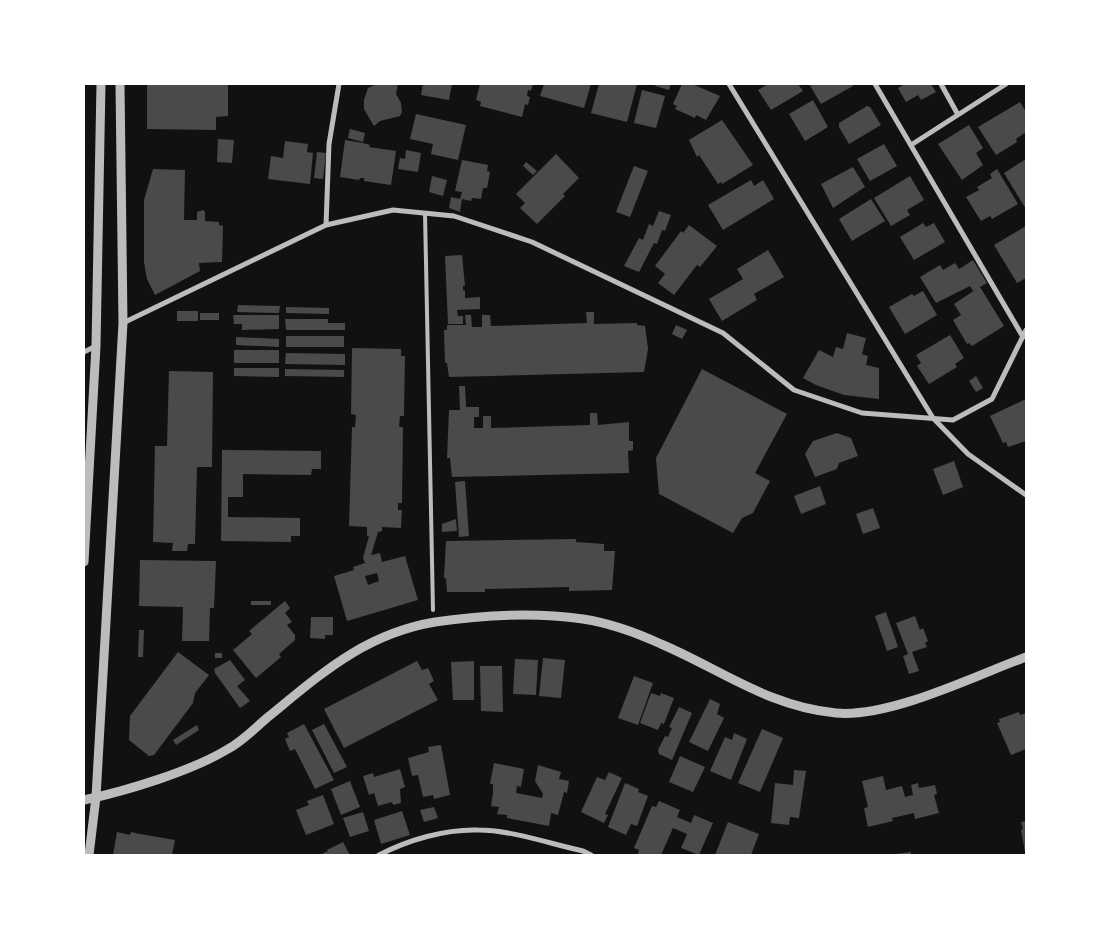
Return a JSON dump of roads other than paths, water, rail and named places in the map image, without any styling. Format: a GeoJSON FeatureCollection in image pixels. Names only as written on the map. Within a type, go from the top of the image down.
{"type":"FeatureCollection","features":[{"type":"Feature","properties":{"kind":"street"},"geometry":{"type":"LineString","coordinates":[[84,562],[96,346],[101,84]]}},
{"type":"Feature","properties":{"kind":"street"},"geometry":{"type":"LineString","coordinates":[[89,855],[96,797],[123,324],[120,84]]}},
{"type":"Feature","properties":{"kind":"street"},"geometry":{"type":"LineString","coordinates":[[326,225],[329,144],[339,84]]}},
{"type":"Feature","properties":{"kind":"street"},"geometry":{"type":"LineString","coordinates":[[729,84],[933,418],[968,454],[1026,495]]}},
{"type":"Feature","properties":{"kind":"street"},"geometry":{"type":"LineString","coordinates":[[875,84],[1023,338]]}},
{"type":"Feature","properties":{"kind":"street"},"geometry":{"type":"LineString","coordinates":[[941,84],[957,114]]}},
{"type":"Feature","properties":{"kind":"street"},"geometry":{"type":"LineString","coordinates":[[911,145],[1006,84]]}},
{"type":"Feature","properties":{"kind":"street"},"geometry":{"type":"LineString","coordinates":[[123,324],[326,225],[393,210],[454,216],[532,242],[723,332],[794,390],[862,413],[954,420],[992,399],[1026,330]]}},
{"type":"Feature","properties":{"kind":"street"},"geometry":{"type":"LineString","coordinates":[[84,352],[96,346]]}},
{"type":"Feature","properties":{"kind":"street"},"geometry":{"type":"LineString","coordinates":[[84,800],[186,770],[229,749],[336,661],[384,636],[433,622],[489,616],[545,616],[584,619],[621,629],[662,644],[755,691],[797,706],[837,713],[869,712],[900,704],[1026,657]]}},
{"type":"Feature","properties":{"kind":"street"},"geometry":{"type":"LineString","coordinates":[[379,855],[392,848],[448,832],[479,830],[583,851],[592,855]]}},
{"type":"Feature","properties":{"kind":"lane"},"geometry":{"type":"LineString","coordinates":[[425,213],[433,610]]}}]}
